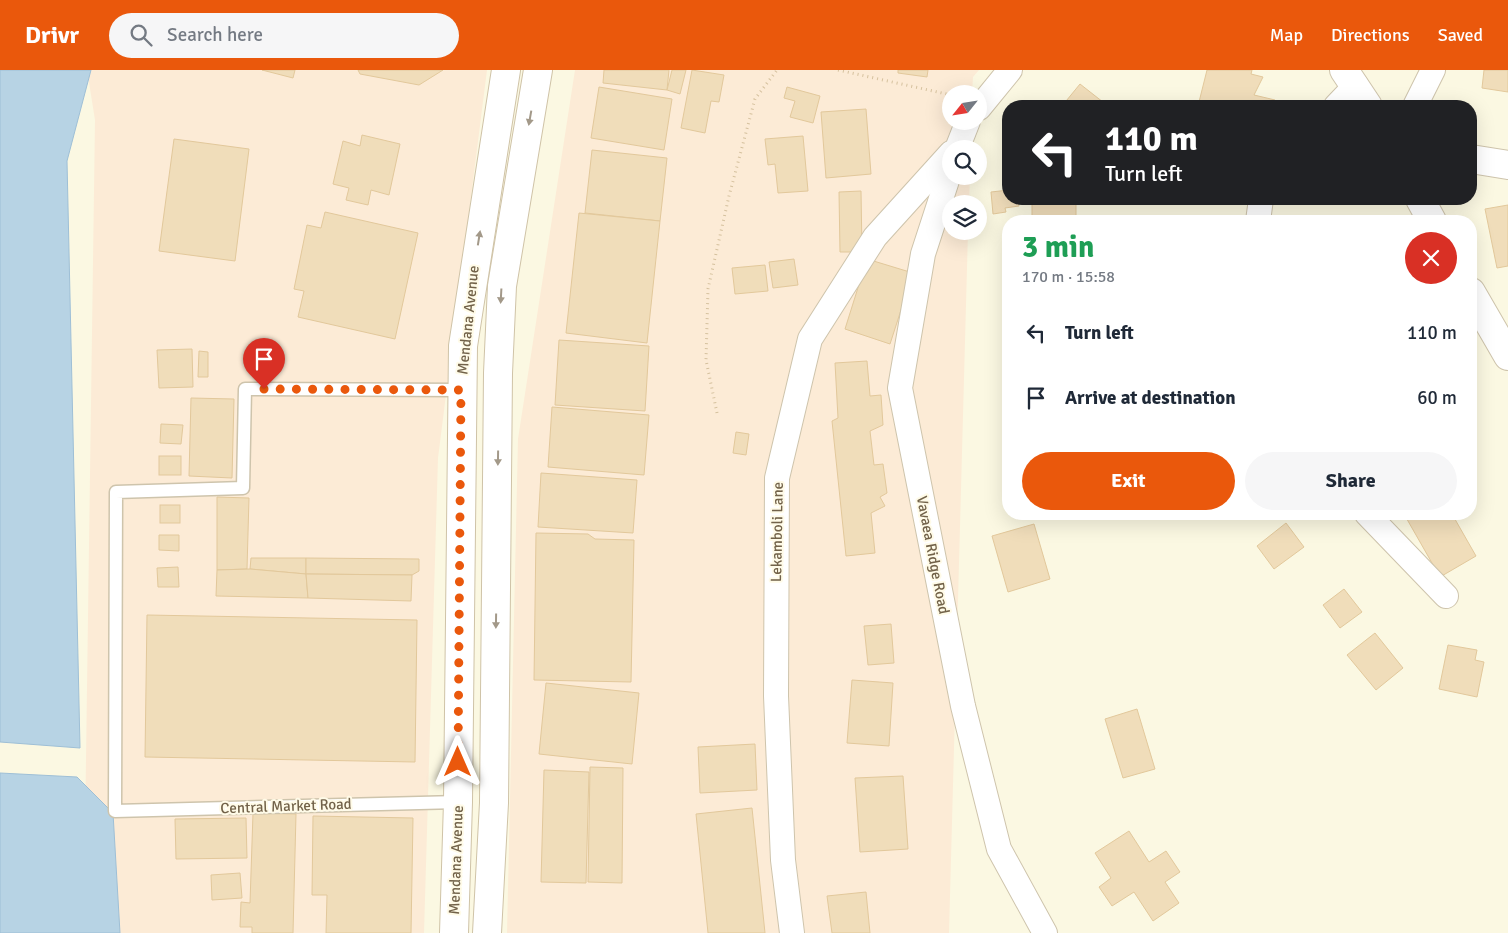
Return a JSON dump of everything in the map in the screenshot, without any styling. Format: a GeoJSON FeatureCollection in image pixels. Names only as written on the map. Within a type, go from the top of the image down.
{"type":"FeatureCollection","features":[{"type":"Feature","properties":{"kind":"main road","name":"Mendana Avenue"},"geometry":{"type":"LineString","coordinates":[[454,933],[458,802],[461,390],[463,346],[506,70]]}},
{"type":"Feature","properties":{"kind":"main road","name":"Mendana Avenue"},"geometry":{"type":"LineString","coordinates":[[487,933],[494,803],[498,373],[502,286],[538,70]]}},
{"type":"Feature","properties":{"kind":"main road"},"geometry":{"type":"LineString","coordinates":[[1477,160],[1508,164]]}},
{"type":"Feature","properties":{"kind":"main road"},"geometry":{"type":"LineString","coordinates":[[1477,302],[1508,356]]}},
{"type":"Feature","properties":{"kind":"street"},"geometry":{"type":"LineString","coordinates":[[988,97],[1010,70]]}},
{"type":"Feature","properties":{"kind":"street"},"geometry":{"type":"LineString","coordinates":[[1419,100],[1433,70]]}},
{"type":"Feature","properties":{"kind":"street"},"geometry":{"type":"LineString","coordinates":[[1342,100],[1356,87]]}},
{"type":"Feature","properties":{"kind":"street","name":"Lekamboli Lane"},"geometry":{"type":"LineString","coordinates":[[792,933],[783,860],[776,696],[777,478],[810,339],[875,237],[942,164]]}},
{"type":"Feature","properties":{"kind":"street","name":"Vavaea Ridge Road"},"geometry":{"type":"LineString","coordinates":[[945,185],[923,254],[900,388],[963,706],[999,850],[1045,933]]}},
{"type":"Feature","properties":{"kind":"street"},"geometry":{"type":"LineString","coordinates":[[1373,520],[1446,596]]}},
{"type":"Feature","properties":{"kind":"lane","name":"Central Market Road"},"geometry":{"type":"LineString","coordinates":[[458,802],[115,811],[116,492],[243,488],[245,389],[461,390]]}},
{"type":"Feature","properties":{"kind":"path"},"geometry":{"type":"LineString","coordinates":[[717,413],[706,360],[708,289],[729,196],[755,99],[777,70]]}},
{"type":"Feature","properties":{"kind":"path"},"geometry":{"type":"LineString","coordinates":[[838,70],[942,93]]}},
{"type":"Feature","properties":{"kind":"shaded area"},"geometry":{"type":"Polygon","coordinates":[[[87,70],[487,70],[438,458],[424,933],[87,933],[85,830],[95,120],[87,70]]]}},
{"type":"Feature","properties":{"kind":"shaded area"},"geometry":{"type":"Polygon","coordinates":[[[575,70],[979,70],[973,77],[973,85],[942,85],[942,130],[971,130],[971,140],[942,140],[942,185],[970,185],[969,195],[942,195],[942,240],[968,240],[949,933],[507,933],[518,439],[575,70]]]}},
{"type":"Feature","properties":{"kind":"water"},"geometry":{"type":"Polygon","coordinates":[[[0,70],[91,70],[67,161],[80,748],[0,742],[0,70]]]}},
{"type":"Feature","properties":{"kind":"water"},"geometry":{"type":"Polygon","coordinates":[[[0,773],[77,777],[113,813],[120,933],[0,933],[0,773]]]}},
{"type":"Feature","properties":{"kind":"building"},"geometry":{"type":"Polygon","coordinates":[[[262,70],[295,70],[293,78],[262,70]]]}},
{"type":"Feature","properties":{"kind":"building"},"geometry":{"type":"Polygon","coordinates":[[[358,70],[443,70],[419,85],[360,74],[358,70]]]}},
{"type":"Feature","properties":{"kind":"building"},"geometry":{"type":"Polygon","coordinates":[[[604,70],[669,70],[667,90],[603,83],[604,70]]]}},
{"type":"Feature","properties":{"kind":"building"},"geometry":{"type":"Polygon","coordinates":[[[672,70],[686,70],[680,94],[667,90],[672,70]]]}},
{"type":"Feature","properties":{"kind":"building"},"geometry":{"type":"Polygon","coordinates":[[[692,70],[724,75],[719,102],[711,101],[705,133],[681,128],[692,70]]]}},
{"type":"Feature","properties":{"kind":"building"},"geometry":{"type":"Polygon","coordinates":[[[898,70],[928,70],[927,77],[898,73],[898,70]]]}},
{"type":"Feature","properties":{"kind":"building"},"geometry":{"type":"Polygon","coordinates":[[[1207,70],[1252,70],[1251,74],[1263,77],[1254,95],[1275,100],[1200,100],[1207,70]]]}},
{"type":"Feature","properties":{"kind":"building"},"geometry":{"type":"Polygon","coordinates":[[[1484,70],[1508,70],[1508,92],[1482,88],[1484,70]]]}},
{"type":"Feature","properties":{"kind":"building"},"geometry":{"type":"Polygon","coordinates":[[[1080,84],[1100,100],[1067,100],[1080,84]]]}},
{"type":"Feature","properties":{"kind":"building"},"geometry":{"type":"Polygon","coordinates":[[[599,87],[672,99],[664,150],[591,138],[599,87]]]}},
{"type":"Feature","properties":{"kind":"building"},"geometry":{"type":"Polygon","coordinates":[[[787,87],[820,96],[813,123],[790,117],[795,101],[784,98],[787,87]]]}},
{"type":"Feature","properties":{"kind":"building"},"geometry":{"type":"Polygon","coordinates":[[[866,109],[871,174],[826,178],[821,112],[866,109]]]}},
{"type":"Feature","properties":{"kind":"building"},"geometry":{"type":"Polygon","coordinates":[[[362,135],[400,144],[389,195],[371,190],[368,205],[346,200],[349,188],[333,184],[343,141],[360,146],[362,135]]]}},
{"type":"Feature","properties":{"kind":"building"},"geometry":{"type":"Polygon","coordinates":[[[803,136],[808,191],[778,193],[775,164],[768,165],[765,139],[803,136]]]}},
{"type":"Feature","properties":{"kind":"building"},"geometry":{"type":"Polygon","coordinates":[[[174,139],[249,149],[235,261],[159,251],[174,139]]]}},
{"type":"Feature","properties":{"kind":"building"},"geometry":{"type":"Polygon","coordinates":[[[592,150],[667,158],[660,221],[585,213],[592,150]]]}},
{"type":"Feature","properties":{"kind":"building"},"geometry":{"type":"Polygon","coordinates":[[[861,191],[862,252],[840,252],[839,192],[861,191]]]}},
{"type":"Feature","properties":{"kind":"building"},"geometry":{"type":"Polygon","coordinates":[[[1002,191],[1002,205],[1019,206],[1005,208],[1006,212],[993,214],[991,192],[1002,191]]]}},
{"type":"Feature","properties":{"kind":"building"},"geometry":{"type":"Polygon","coordinates":[[[1032,205],[1076,205],[1076,215],[1032,215],[1032,205]]]}},
{"type":"Feature","properties":{"kind":"building"},"geometry":{"type":"Polygon","coordinates":[[[1508,205],[1508,266],[1497,268],[1485,209],[1508,205]]]}},
{"type":"Feature","properties":{"kind":"building"},"geometry":{"type":"Polygon","coordinates":[[[325,212],[418,233],[395,339],[298,317],[304,291],[294,289],[307,225],[321,228],[325,212]]]}},
{"type":"Feature","properties":{"kind":"building"},"geometry":{"type":"Polygon","coordinates":[[[579,213],[660,221],[647,343],[566,333],[579,213]]]}},
{"type":"Feature","properties":{"kind":"building"},"geometry":{"type":"Polygon","coordinates":[[[794,259],[798,285],[773,288],[769,262],[794,259]]]}},
{"type":"Feature","properties":{"kind":"building"},"geometry":{"type":"Polygon","coordinates":[[[867,259],[913,273],[890,344],[845,329],[867,259]]]}},
{"type":"Feature","properties":{"kind":"building"},"geometry":{"type":"Polygon","coordinates":[[[765,265],[768,291],[735,294],[732,268],[765,265]]]}},
{"type":"Feature","properties":{"kind":"building"},"geometry":{"type":"Polygon","coordinates":[[[559,340],[649,346],[645,411],[555,405],[559,340]]]}},
{"type":"Feature","properties":{"kind":"building"},"geometry":{"type":"Polygon","coordinates":[[[192,349],[193,387],[159,388],[157,350],[192,349]]]}},
{"type":"Feature","properties":{"kind":"building"},"geometry":{"type":"Polygon","coordinates":[[[199,351],[208,352],[208,377],[198,377],[199,351]]]}},
{"type":"Feature","properties":{"kind":"building"},"geometry":{"type":"Polygon","coordinates":[[[867,361],[870,396],[881,395],[883,425],[870,431],[874,465],[883,464],[887,493],[880,497],[885,506],[871,513],[875,553],[846,556],[832,421],[838,418],[835,363],[867,361]]]}},
{"type":"Feature","properties":{"kind":"building"},"geometry":{"type":"Polygon","coordinates":[[[191,398],[234,399],[232,478],[189,476],[191,398]]]}},
{"type":"Feature","properties":{"kind":"building"},"geometry":{"type":"Polygon","coordinates":[[[552,407],[649,415],[644,475],[548,467],[552,407]]]}},
{"type":"Feature","properties":{"kind":"building"},"geometry":{"type":"Polygon","coordinates":[[[161,424],[183,425],[181,444],[160,443],[161,424]]]}},
{"type":"Feature","properties":{"kind":"building"},"geometry":{"type":"Polygon","coordinates":[[[736,432],[749,434],[746,455],[733,453],[736,432]]]}},
{"type":"Feature","properties":{"kind":"building"},"geometry":{"type":"Polygon","coordinates":[[[159,456],[181,456],[181,475],[159,475],[159,456]]]}},
{"type":"Feature","properties":{"kind":"building"},"geometry":{"type":"Polygon","coordinates":[[[541,473],[637,480],[633,533],[538,527],[541,473]]]}},
{"type":"Feature","properties":{"kind":"building"},"geometry":{"type":"Polygon","coordinates":[[[217,497],[249,498],[247,569],[217,570],[217,497]]]}},
{"type":"Feature","properties":{"kind":"building"},"geometry":{"type":"Polygon","coordinates":[[[160,505],[180,505],[180,523],[160,523],[160,505]]]}},
{"type":"Feature","properties":{"kind":"building"},"geometry":{"type":"Polygon","coordinates":[[[1407,520],[1455,520],[1476,556],[1440,577],[1407,520]]]}},
{"type":"Feature","properties":{"kind":"building"},"geometry":{"type":"Polygon","coordinates":[[[1286,523],[1304,547],[1274,569],[1257,546],[1286,523]]]}},
{"type":"Feature","properties":{"kind":"building"},"geometry":{"type":"Polygon","coordinates":[[[1034,524],[1050,579],[1008,592],[992,536],[1034,524]]]}},
{"type":"Feature","properties":{"kind":"building"},"geometry":{"type":"Polygon","coordinates":[[[536,533],[588,534],[595,539],[634,540],[631,682],[534,680],[536,533]]]}},
{"type":"Feature","properties":{"kind":"building"},"geometry":{"type":"Polygon","coordinates":[[[159,535],[179,535],[179,551],[159,550],[159,535]]]}},
{"type":"Feature","properties":{"kind":"building"},"geometry":{"type":"Polygon","coordinates":[[[251,558],[306,558],[306,574],[250,569],[251,558]]]}},
{"type":"Feature","properties":{"kind":"building"},"geometry":{"type":"Polygon","coordinates":[[[306,558],[419,559],[419,571],[412,575],[306,574],[306,558]]]}},
{"type":"Feature","properties":{"kind":"building"},"geometry":{"type":"Polygon","coordinates":[[[178,567],[179,587],[158,587],[157,568],[178,567]]]}},
{"type":"Feature","properties":{"kind":"building"},"geometry":{"type":"Polygon","coordinates":[[[250,569],[306,574],[308,598],[216,596],[217,570],[250,569]]]}},
{"type":"Feature","properties":{"kind":"building"},"geometry":{"type":"Polygon","coordinates":[[[306,574],[412,575],[411,601],[308,598],[306,574]]]}},
{"type":"Feature","properties":{"kind":"building"},"geometry":{"type":"Polygon","coordinates":[[[1344,589],[1362,612],[1340,628],[1323,605],[1344,589]]]}},
{"type":"Feature","properties":{"kind":"building"},"geometry":{"type":"Polygon","coordinates":[[[147,615],[417,620],[415,762],[145,757],[147,615]]]}},
{"type":"Feature","properties":{"kind":"building"},"geometry":{"type":"Polygon","coordinates":[[[891,624],[894,663],[868,665],[864,626],[891,624]]]}},
{"type":"Feature","properties":{"kind":"building"},"geometry":{"type":"Polygon","coordinates":[[[1375,633],[1403,668],[1376,690],[1347,655],[1375,633]]]}},
{"type":"Feature","properties":{"kind":"building"},"geometry":{"type":"Polygon","coordinates":[[[1448,645],[1477,650],[1475,660],[1484,662],[1477,697],[1439,689],[1448,645]]]}},
{"type":"Feature","properties":{"kind":"building"},"geometry":{"type":"Polygon","coordinates":[[[852,680],[893,683],[889,746],[847,743],[852,680]]]}},
{"type":"Feature","properties":{"kind":"building"},"geometry":{"type":"Polygon","coordinates":[[[546,683],[639,693],[632,764],[539,754],[546,683]]]}},
{"type":"Feature","properties":{"kind":"building"},"geometry":{"type":"Polygon","coordinates":[[[1137,709],[1155,769],[1123,778],[1105,719],[1137,709]]]}},
{"type":"Feature","properties":{"kind":"building"},"geometry":{"type":"Polygon","coordinates":[[[755,744],[757,790],[700,793],[698,747],[755,744]]]}},
{"type":"Feature","properties":{"kind":"building"},"geometry":{"type":"Polygon","coordinates":[[[590,767],[623,768],[622,883],[588,882],[590,767]]]}},
{"type":"Feature","properties":{"kind":"building"},"geometry":{"type":"Polygon","coordinates":[[[544,770],[589,772],[586,883],[541,882],[544,770]]]}},
{"type":"Feature","properties":{"kind":"building"},"geometry":{"type":"Polygon","coordinates":[[[903,776],[908,849],[860,852],[855,778],[903,776]]]}},
{"type":"Feature","properties":{"kind":"building"},"geometry":{"type":"Polygon","coordinates":[[[752,808],[765,933],[708,933],[696,814],[752,808]]]}},
{"type":"Feature","properties":{"kind":"building"},"geometry":{"type":"Polygon","coordinates":[[[253,813],[296,814],[293,933],[252,933],[252,927],[240,927],[241,902],[250,903],[253,813]]]}},
{"type":"Feature","properties":{"kind":"building"},"geometry":{"type":"Polygon","coordinates":[[[313,816],[413,818],[411,933],[326,933],[327,895],[312,895],[313,816]]]}},
{"type":"Feature","properties":{"kind":"building"},"geometry":{"type":"Polygon","coordinates":[[[246,818],[247,858],[176,859],[175,819],[246,818]]]}},
{"type":"Feature","properties":{"kind":"building"},"geometry":{"type":"Polygon","coordinates":[[[1129,831],[1149,862],[1166,851],[1180,872],[1165,882],[1179,903],[1153,921],[1134,892],[1112,906],[1099,887],[1111,878],[1095,853],[1129,831]]]}},
{"type":"Feature","properties":{"kind":"building"},"geometry":{"type":"Polygon","coordinates":[[[240,873],[242,898],[212,900],[211,875],[240,873]]]}},
{"type":"Feature","properties":{"kind":"building"},"geometry":{"type":"Polygon","coordinates":[[[866,892],[870,933],[832,933],[827,896],[866,892]]]}},
{"type":"Feature","properties":{"kind":"route"},"geometry":{"type":"LineString","coordinates":[[264,389],[461,390],[458,762]]}}]}
